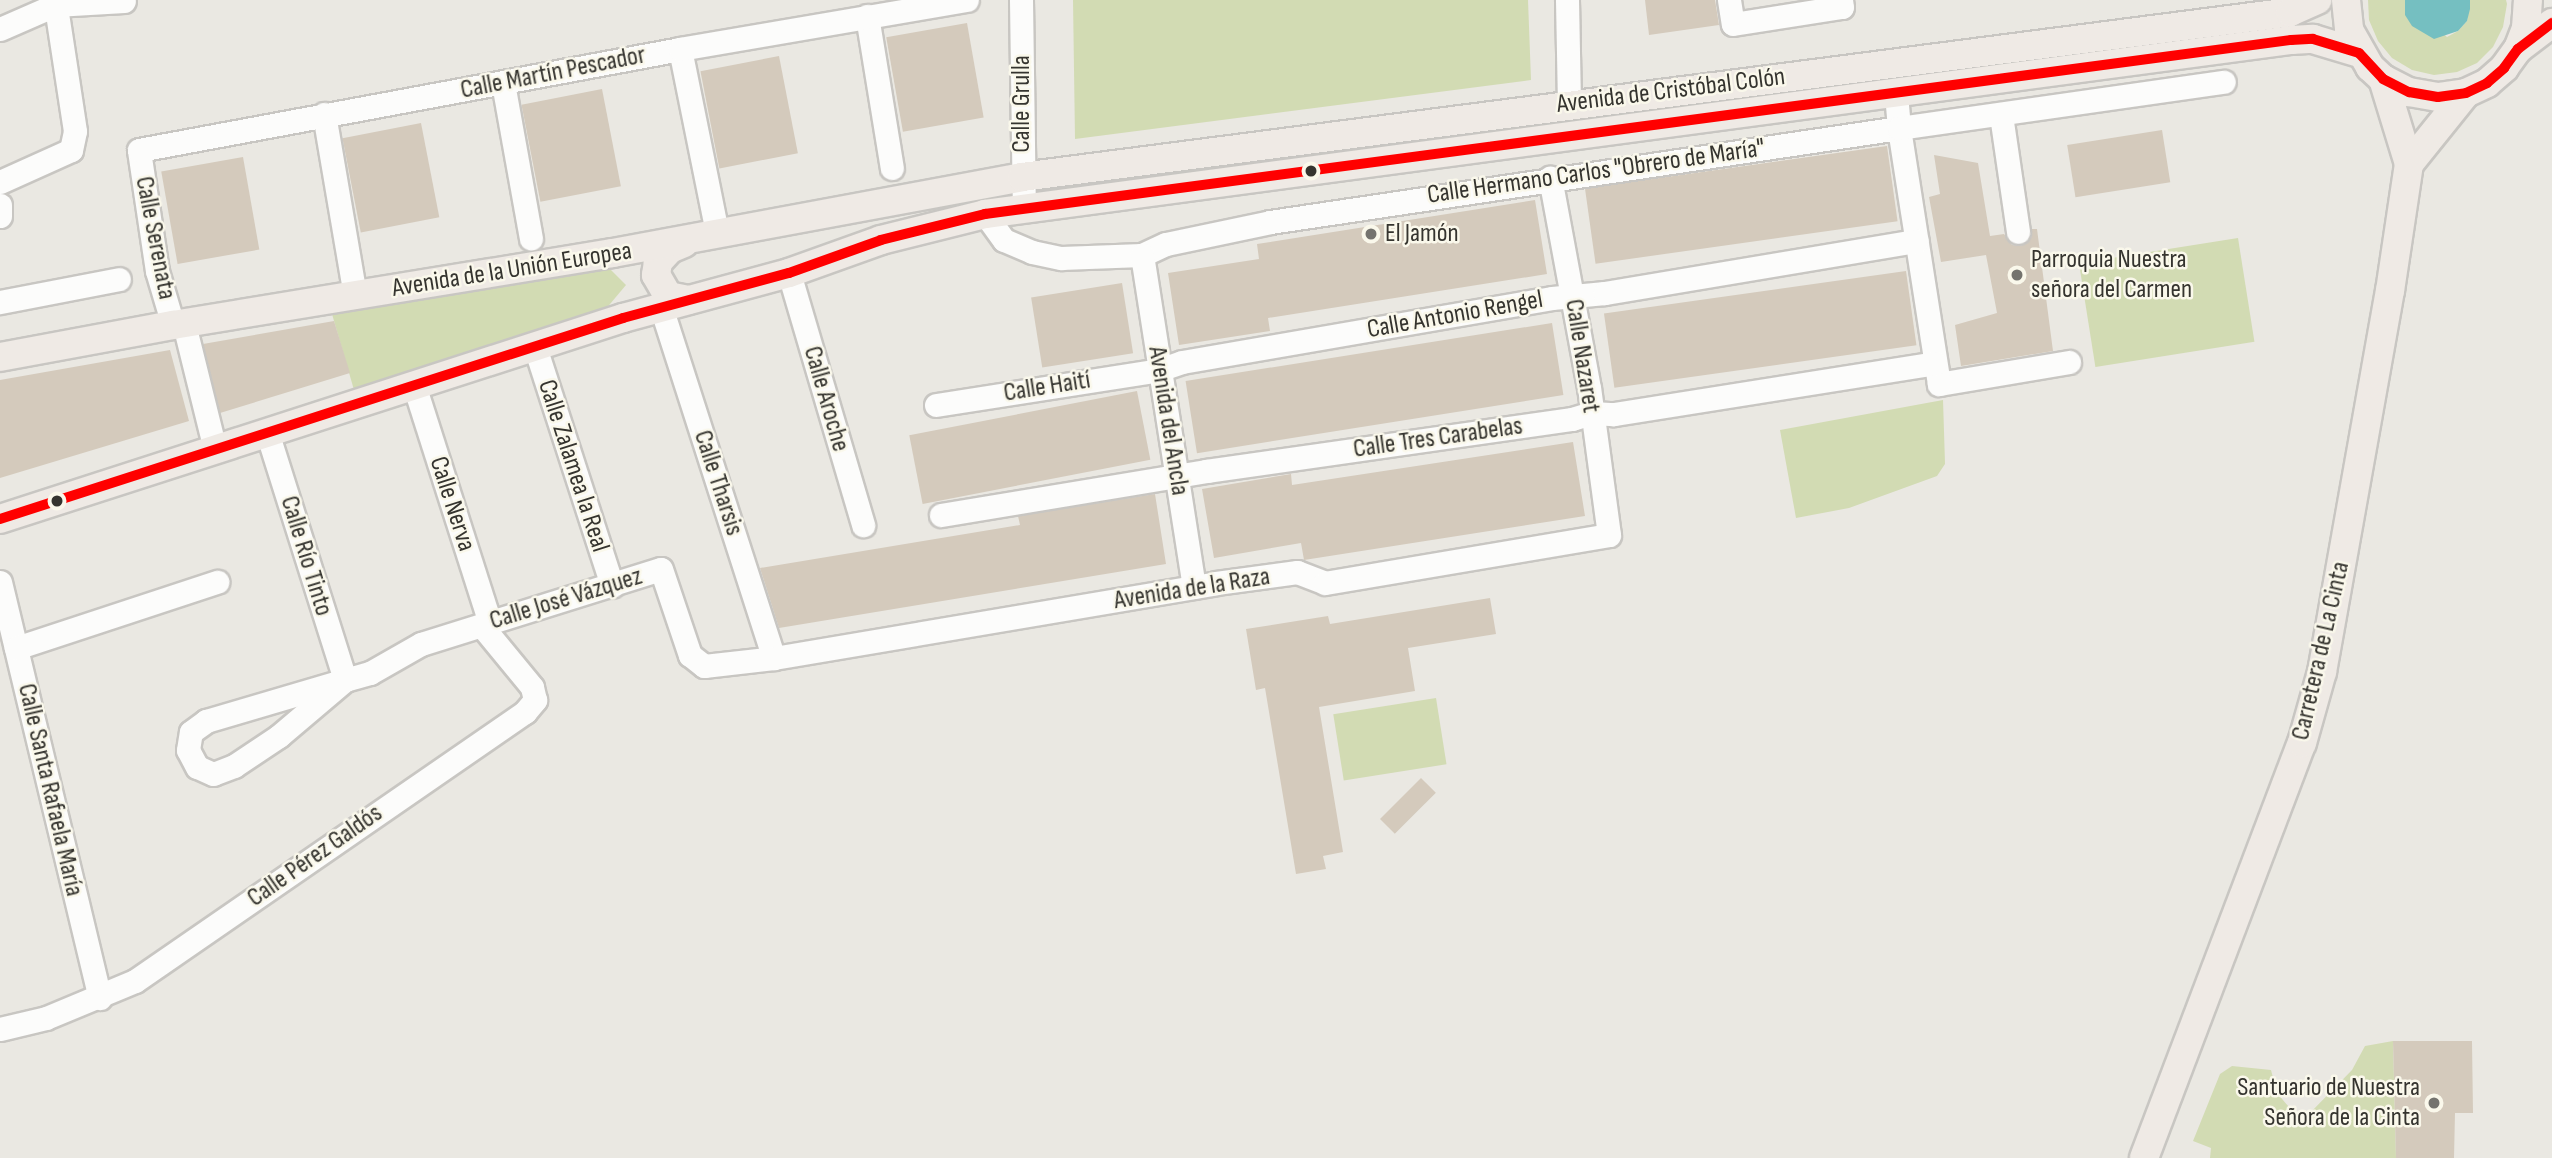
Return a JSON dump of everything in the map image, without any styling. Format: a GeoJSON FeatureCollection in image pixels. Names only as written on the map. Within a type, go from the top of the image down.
{"type":"FeatureCollection","features":[{"type":"Feature","properties":{"kind":"main road","name":"Avenida de Cristóbal Colón"},"geometry":{"type":"LineString","coordinates":[[1022,177],[2290,12],[2318,0]]}},
{"type":"Feature","properties":{"kind":"main road"},"geometry":{"type":"LineString","coordinates":[[2346,0],[2349,30],[2360,53],[2383,79],[2409,92],[2438,97],[2466,93],[2487,83],[2504,68],[2518,50],[2552,23]]}},
{"type":"Feature","properties":{"kind":"main road"},"geometry":{"type":"LineString","coordinates":[[2518,50],[2526,28],[2529,0]]}},
{"type":"Feature","properties":{"kind":"main road","name":"Avenida de Cristóbal Colón"},"geometry":{"type":"LineString","coordinates":[[0,519],[623,318],[789,273],[881,240],[985,214],[2291,40],[2313,39],[2360,53]]}},
{"type":"Feature","properties":{"kind":"main road","name":"Carretera de La Cinta"},"geometry":{"type":"LineString","coordinates":[[2144,1158],[2302,743],[2322,672],[2386,319],[2409,164],[2383,79]]}},
{"type":"Feature","properties":{"kind":"main road"},"geometry":{"type":"LineString","coordinates":[[2409,164],[2466,93]]}},
{"type":"Feature","properties":{"kind":"main road","name":"Avenida de la Unión Europea"},"geometry":{"type":"LineString","coordinates":[[0,358],[178,325],[613,253],[1022,177]]}},
{"type":"Feature","properties":{"kind":"main road"},"geometry":{"type":"LineString","coordinates":[[689,300],[668,296],[656,275],[658,262],[670,249],[707,236]]}},
{"type":"Feature","properties":{"kind":"main road"},"geometry":{"type":"LineString","coordinates":[[613,253],[634,264],[640,276],[635,301],[623,318]]}},
{"type":"Feature","properties":{"kind":"street","name":"Calle Martín Pescador"},"geometry":{"type":"LineString","coordinates":[[139,150],[680,48],[967,0]]}},
{"type":"Feature","properties":{"kind":"street","name":"Calle Grulla"},"geometry":{"type":"LineString","coordinates":[[1021,0],[1024,209]]}},
{"type":"Feature","properties":{"kind":"street"},"geometry":{"type":"LineString","coordinates":[[1567,0],[1569,104]]}},
{"type":"Feature","properties":{"kind":"street"},"geometry":{"type":"LineString","coordinates":[[1729,0],[1732,23],[1842,7],[1841,0]]}},
{"type":"Feature","properties":{"kind":"street"},"geometry":{"type":"LineString","coordinates":[[0,29],[55,3],[124,1]]}},
{"type":"Feature","properties":{"kind":"street"},"geometry":{"type":"LineString","coordinates":[[0,182],[71,150],[75,131],[55,3]]}},
{"type":"Feature","properties":{"kind":"street"},"geometry":{"type":"LineString","coordinates":[[867,16],[892,168]]}},
{"type":"Feature","properties":{"kind":"street"},"geometry":{"type":"LineString","coordinates":[[680,48],[707,236]]}},
{"type":"Feature","properties":{"kind":"street","name":"Calle Hermano Carlos \"Obrero de María\""},"geometry":{"type":"LineString","coordinates":[[985,214],[1004,240],[1032,252],[1061,258],[1142,255],[1166,244],[1270,222],[1550,178],[2224,82]]}},
{"type":"Feature","properties":{"kind":"street"},"geometry":{"type":"LineString","coordinates":[[503,83],[531,238]]}},
{"type":"Feature","properties":{"kind":"street"},"geometry":{"type":"LineString","coordinates":[[1896,93],[1899,128],[1939,384],[2069,362]]}},
{"type":"Feature","properties":{"kind":"street"},"geometry":{"type":"LineString","coordinates":[[324,114],[355,296]]}},
{"type":"Feature","properties":{"kind":"street"},"geometry":{"type":"LineString","coordinates":[[2001,115],[2018,232]]}},
{"type":"Feature","properties":{"kind":"street","name":"Calle Serenata"},"geometry":{"type":"LineString","coordinates":[[139,150],[157,271],[178,325],[215,449]]}},
{"type":"Feature","properties":{"kind":"street","name":"Calle Nazaret"},"geometry":{"type":"LineString","coordinates":[[1550,178],[1573,297],[1609,535]]}},
{"type":"Feature","properties":{"kind":"street"},"geometry":{"type":"LineString","coordinates":[[0,205],[0,216]]}},
{"type":"Feature","properties":{"kind":"street","name":"Calle Antonio Rengel"},"geometry":{"type":"LineString","coordinates":[[1159,370],[1195,359],[1917,241]]}},
{"type":"Feature","properties":{"kind":"street","name":"Avenida del Ancla"},"geometry":{"type":"LineString","coordinates":[[1142,255],[1194,587]]}},
{"type":"Feature","properties":{"kind":"street","name":"Calle Aroche"},"geometry":{"type":"LineString","coordinates":[[789,273],[863,525]]}},
{"type":"Feature","properties":{"kind":"street"},"geometry":{"type":"LineString","coordinates":[[0,302],[119,279]]}},
{"type":"Feature","properties":{"kind":"street","name":"Calle Tharsis"},"geometry":{"type":"LineString","coordinates":[[661,307],[774,658]]}},
{"type":"Feature","properties":{"kind":"street","name":"Calle Zalamea la Real"},"geometry":{"type":"LineString","coordinates":[[535,347],[612,586]]}},
{"type":"Feature","properties":{"kind":"street","name":"Calle Tres Carabelas"},"geometry":{"type":"LineString","coordinates":[[940,515],[1176,476],[1572,419],[1592,413],[1614,414],[1935,363]]}},
{"type":"Feature","properties":{"kind":"street","name":"Calle Haití"},"geometry":{"type":"LineString","coordinates":[[936,405],[1159,370]]}},
{"type":"Feature","properties":{"kind":"street","name":"Calle Nerva"},"geometry":{"type":"LineString","coordinates":[[414,385],[486,624]]}},
{"type":"Feature","properties":{"kind":"street","name":"Calle Río Tinto"},"geometry":{"type":"LineString","coordinates":[[267,432],[345,680]]}},
{"type":"Feature","properties":{"kind":"street","name":"Avenida de la Raza"},"geometry":{"type":"LineString","coordinates":[[774,658],[1194,587],[1297,572],[1325,583],[1609,535]]}},
{"type":"Feature","properties":{"kind":"street","name":"Calle José Vázquez"},"geometry":{"type":"LineString","coordinates":[[345,680],[279,736],[234,766],[213,774],[197,767],[188,750],[191,732],[206,721],[345,680],[370,673],[421,644],[661,569],[690,655],[704,666],[774,658]]}},
{"type":"Feature","properties":{"kind":"street","name":"Calle Santa Rafaela María"},"geometry":{"type":"LineString","coordinates":[[0,582],[100,998]]}},
{"type":"Feature","properties":{"kind":"street"},"geometry":{"type":"LineString","coordinates":[[16,649],[217,582]]}},
{"type":"Feature","properties":{"kind":"street","name":"Calle Pérez Galdós"},"geometry":{"type":"LineString","coordinates":[[0,1029],[46,1018],[100,998],[135,981],[525,712],[534,699],[532,687],[486,624]]}},
{"type":"Feature","properties":{"kind":"green space"},"geometry":{"type":"Polygon","coordinates":[[[1073,0],[1528,0],[1531,80],[1075,139],[1073,0]]]}},
{"type":"Feature","properties":{"kind":"green space"},"geometry":{"type":"Polygon","coordinates":[[[2368,0],[2405,0],[2447,37],[2458,31],[2467,21],[2470,0],[2506,0],[2507,4],[2503,27],[2493,47],[2477,63],[2457,72],[2434,75],[2412,70],[2392,58],[2378,41],[2369,20],[2368,0]]]}},
{"type":"Feature","properties":{"kind":"green space"},"geometry":{"type":"Polygon","coordinates":[[[2238,238],[2254,342],[2095,367],[2079,263],[2238,238]]]}},
{"type":"Feature","properties":{"kind":"green space"},"geometry":{"type":"Polygon","coordinates":[[[608,267],[626,285],[605,310],[354,390],[332,314],[608,267]]]}},
{"type":"Feature","properties":{"kind":"green space"},"geometry":{"type":"Polygon","coordinates":[[[1943,400],[1945,464],[1937,476],[1849,508],[1796,518],[1780,430],[1943,400]]]}},
{"type":"Feature","properties":{"kind":"green space"},"geometry":{"type":"Polygon","coordinates":[[[1436,698],[1446,764],[1344,780],[1333,714],[1436,698]]]}},
{"type":"Feature","properties":{"kind":"green space"},"geometry":{"type":"Polygon","coordinates":[[[2393,1041],[2396,1158],[2210,1158],[2211,1148],[2193,1141],[2220,1074],[2232,1066],[2271,1070],[2277,1093],[2294,1113],[2308,1115],[2352,1070],[2365,1046],[2393,1041]]]}},
{"type":"Feature","properties":{"kind":"water"},"geometry":{"type":"Polygon","coordinates":[[[2405,0],[2470,0],[2470,9],[2467,21],[2458,31],[2434,39],[2412,26],[2405,15],[2405,0]]]}},
{"type":"Feature","properties":{"kind":"building"},"geometry":{"type":"Polygon","coordinates":[[[1645,0],[1715,0],[1719,25],[1649,35],[1645,0]]]}},
{"type":"Feature","properties":{"kind":"building"},"geometry":{"type":"Polygon","coordinates":[[[967,23],[984,118],[903,132],[886,37],[967,23]]]}},
{"type":"Feature","properties":{"kind":"building"},"geometry":{"type":"Polygon","coordinates":[[[779,56],[798,153],[719,168],[700,71],[779,56]]]}},
{"type":"Feature","properties":{"kind":"building"},"geometry":{"type":"Polygon","coordinates":[[[602,89],[621,186],[540,202],[522,105],[602,89]]]}},
{"type":"Feature","properties":{"kind":"building"},"geometry":{"type":"Polygon","coordinates":[[[421,123],[439,217],[361,233],[342,138],[421,123]]]}},
{"type":"Feature","properties":{"kind":"building"},"geometry":{"type":"Polygon","coordinates":[[[2162,130],[2170,182],[2075,197],[2067,145],[2162,130]]]}},
{"type":"Feature","properties":{"kind":"building"},"geometry":{"type":"Polygon","coordinates":[[[1887,146],[1898,221],[1596,264],[1585,188],[1887,146]]]}},
{"type":"Feature","properties":{"kind":"building","name":"Parroquia Nuestra señora del Carmen"},"geometry":{"type":"Polygon","coordinates":[[[1934,155],[1978,163],[1990,236],[2004,234],[2012,245],[2021,246],[2031,238],[2032,229],[2037,229],[2053,351],[1961,366],[1955,325],[1997,313],[1986,255],[1941,262],[1929,197],[1940,194],[1934,155]]]}},
{"type":"Feature","properties":{"kind":"building"},"geometry":{"type":"Polygon","coordinates":[[[243,157],[259,250],[178,264],[161,171],[243,157]]]}},
{"type":"Feature","properties":{"kind":"building"},"geometry":{"type":"Polygon","coordinates":[[[1535,200],[1547,274],[1268,318],[1270,331],[1179,345],[1168,273],[1259,259],[1257,244],[1535,200]]]}},
{"type":"Feature","properties":{"kind":"building"},"geometry":{"type":"Polygon","coordinates":[[[1906,271],[1916,345],[1614,388],[1604,313],[1906,271]]]}},
{"type":"Feature","properties":{"kind":"building"},"geometry":{"type":"Polygon","coordinates":[[[1122,283],[1133,353],[1042,368],[1031,297],[1122,283]]]}},
{"type":"Feature","properties":{"kind":"building"},"geometry":{"type":"Polygon","coordinates":[[[334,321],[350,373],[220,413],[203,344],[334,321]]]}},
{"type":"Feature","properties":{"kind":"building"},"geometry":{"type":"Polygon","coordinates":[[[1552,323],[1563,395],[1197,453],[1186,381],[1552,323]]]}},
{"type":"Feature","properties":{"kind":"building"},"geometry":{"type":"Polygon","coordinates":[[[170,350],[189,421],[0,478],[0,380],[170,350]]]}},
{"type":"Feature","properties":{"kind":"building"},"geometry":{"type":"Polygon","coordinates":[[[1137,391],[1150,460],[923,504],[909,435],[1137,391]]]}},
{"type":"Feature","properties":{"kind":"building"},"geometry":{"type":"Polygon","coordinates":[[[1573,442],[1585,516],[1304,560],[1301,543],[1214,558],[1202,489],[1291,474],[1292,485],[1573,442]]]}},
{"type":"Feature","properties":{"kind":"building"},"geometry":{"type":"Polygon","coordinates":[[[1155,494],[1166,564],[779,628],[760,568],[1020,525],[1018,516],[1155,494]]]}},
{"type":"Feature","properties":{"kind":"building"},"geometry":{"type":"Polygon","coordinates":[[[1490,598],[1496,634],[1408,648],[1415,691],[1319,707],[1343,852],[1323,856],[1326,869],[1296,874],[1265,688],[1256,690],[1246,629],[1328,616],[1330,624],[1490,598]]]}},
{"type":"Feature","properties":{"kind":"building"},"geometry":{"type":"Polygon","coordinates":[[[1421,778],[1436,793],[1395,834],[1380,819],[1421,778]]]}},
{"type":"Feature","properties":{"kind":"building","name":"Santuario de Nuestra Señora de la Cinta"},"geometry":{"type":"Polygon","coordinates":[[[2393,1041],[2472,1041],[2473,1113],[2455,1113],[2454,1158],[2396,1158],[2393,1041]]]}},
{"type":"Feature","properties":{"kind":"transit line"},"geometry":{"type":"LineString","coordinates":[[0,519],[623,318],[789,273],[881,240],[985,214],[2291,40],[2313,39],[2359,53],[2383,79],[2409,92],[2438,97],[2466,93],[2487,83],[2504,68],[2518,49],[2552,23]]}},
{"type":"Feature","properties":{"kind":"place","name":"El Jamón"},"geometry":{"type":"Point","coordinates":[1371,234]}},
{"type":"Feature","properties":{"kind":"place","name":"Parroquia Nuestra señora del Carmen"},"geometry":{"type":"Point","coordinates":[2017,275]}},
{"type":"Feature","properties":{"kind":"place","name":"Santuario de Nuestra Señora de la Cinta"},"geometry":{"type":"Point","coordinates":[2434,1103]}}]}
